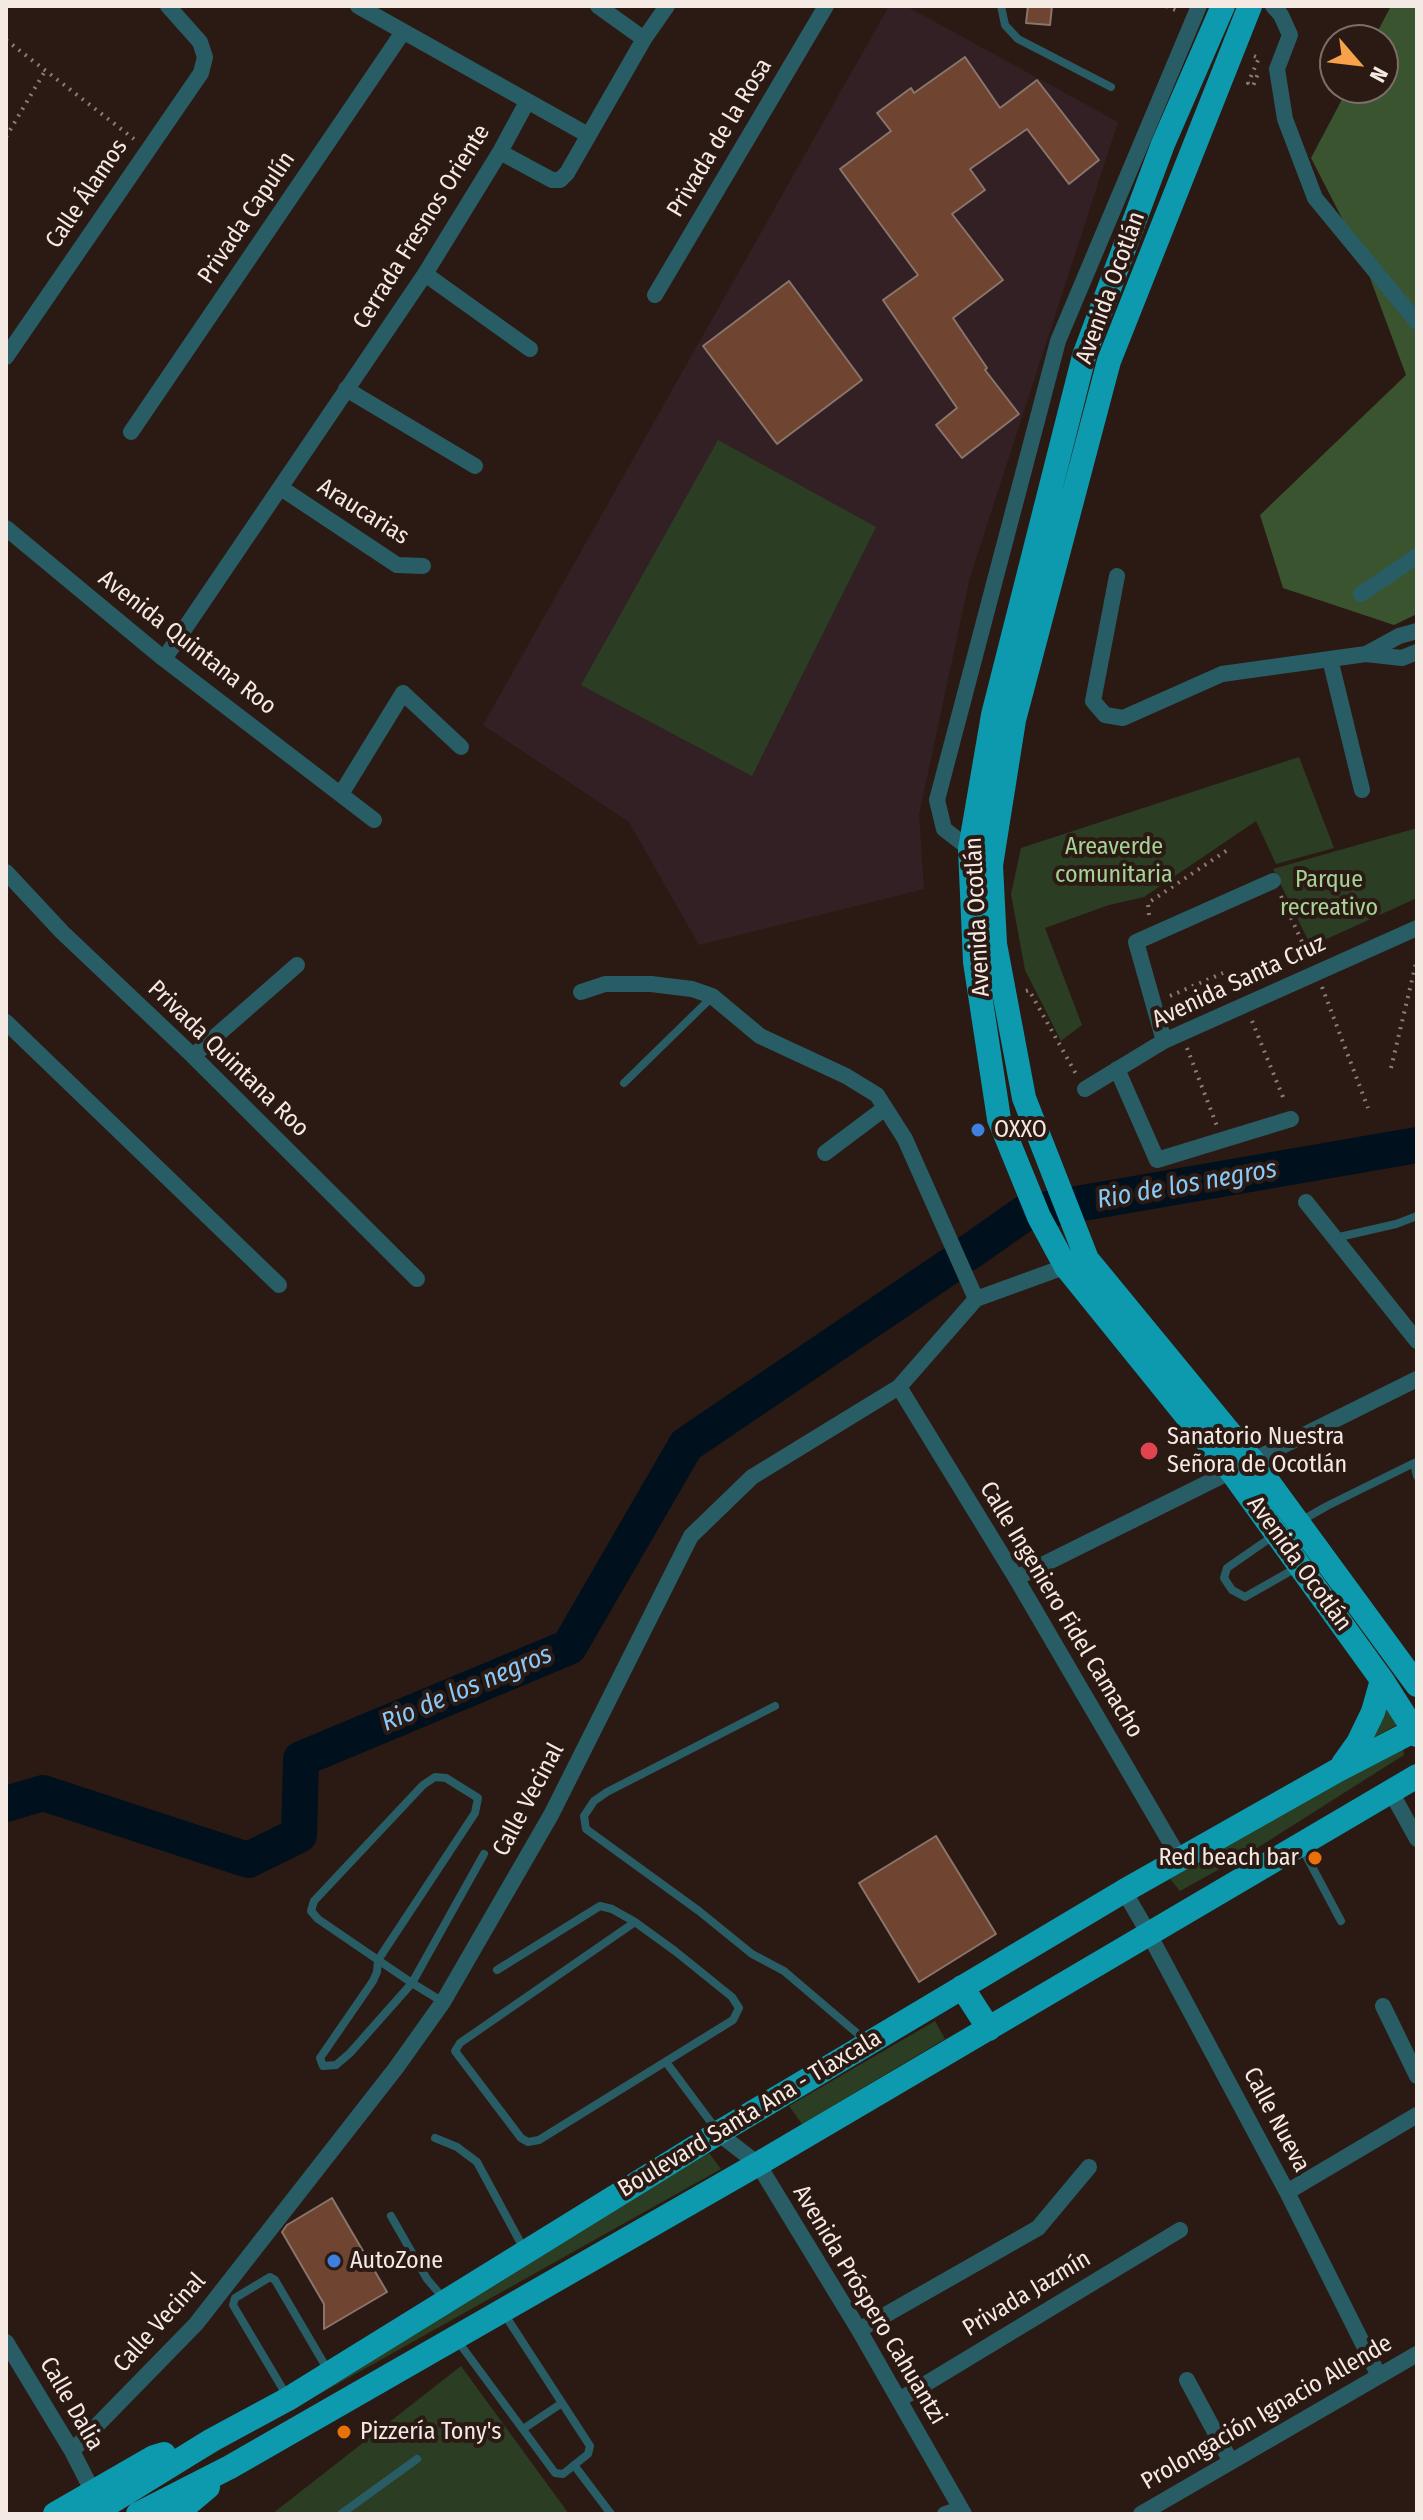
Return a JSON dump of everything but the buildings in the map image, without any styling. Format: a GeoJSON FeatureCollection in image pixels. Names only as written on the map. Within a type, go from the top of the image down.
{"type":"FeatureCollection","features":[{"type":"Feature","properties":{"kind":"main road","name":"Avenida Ocotlán"},"geometry":{"type":"LineString","coordinates":[[1223,6],[1163,144],[1084,356],[993,715],[970,849],[975,962],[999,1119],[1045,1229],[1077,1263],[1242,1466],[1288,1528],[1413,1675]]}},
{"type":"Feature","properties":{"kind":"main road","name":"Avenida Ocotlán"},"geometry":{"type":"LineString","coordinates":[[1077,1263],[1072,1221],[1024,1098],[995,944],[991,865],[1014,720],[1109,361],[1250,6]]}},
{"type":"Feature","properties":{"kind":"main road","name":"Avenida Ocotlán"},"geometry":{"type":"LineString","coordinates":[[1288,1528],[1300,1566],[1416,1732]]}},
{"type":"Feature","properties":{"kind":"main road"},"geometry":{"type":"LineString","coordinates":[[1338,1770],[1358,1743],[1373,1712],[1382,1680]]}},
{"type":"Feature","properties":{"kind":"main road","name":"Boulevard Santa Ana - Tlaxcala"},"geometry":{"type":"LineString","coordinates":[[55,2514],[92,2503],[154,2457],[212,2440],[288,2399],[718,2133],[1124,1891],[1338,1770],[1416,1732]]}},
{"type":"Feature","properties":{"kind":"main road","name":"Boulevard Santa Ana - Tlaxcala"},"geometry":{"type":"LineString","coordinates":[[138,2514],[230,2467],[758,2164],[1417,1776]]}},
{"type":"Feature","properties":{"kind":"main road"},"geometry":{"type":"LineString","coordinates":[[962,1987],[989,2029]]}},
{"type":"Feature","properties":{"kind":"main road"},"geometry":{"type":"LineString","coordinates":[[176,2514],[230,2467]]}},
{"type":"Feature","properties":{"kind":"street","name":"Calle Álamos"},"geometry":{"type":"LineString","coordinates":[[6,357],[12,335],[201,73],[205,57],[200,42],[168,6]]}},
{"type":"Feature","properties":{"kind":"street"},"geometry":{"type":"LineString","coordinates":[[358,6],[588,135]]}},
{"type":"Feature","properties":{"kind":"street"},"geometry":{"type":"LineString","coordinates":[[598,6],[644,39]]}},
{"type":"Feature","properties":{"kind":"street"},"geometry":{"type":"LineString","coordinates":[[500,152],[552,180],[560,180],[667,6]]}},
{"type":"Feature","properties":{"kind":"street","name":"Privada de la Rosa"},"geometry":{"type":"LineString","coordinates":[[655,295],[826,6]]}},
{"type":"Feature","properties":{"kind":"street"},"geometry":{"type":"LineString","coordinates":[[970,849],[944,829],[937,800],[1058,341],[1199,6]]}},
{"type":"Feature","properties":{"kind":"street"},"geometry":{"type":"LineString","coordinates":[[1273,6],[1290,35],[1277,69],[1285,119],[1315,198],[1417,322]]}},
{"type":"Feature","properties":{"kind":"street","name":"Privada Capulín"},"geometry":{"type":"LineString","coordinates":[[131,432],[403,32]]}},
{"type":"Feature","properties":{"kind":"street","name":"Cerrada Fresnos Oriente"},"geometry":{"type":"LineString","coordinates":[[164,659],[425,274],[527,102]]}},
{"type":"Feature","properties":{"kind":"street"},"geometry":{"type":"LineString","coordinates":[[425,274],[530,349]]}},
{"type":"Feature","properties":{"kind":"street"},"geometry":{"type":"LineString","coordinates":[[346,389],[475,466]]}},
{"type":"Feature","properties":{"kind":"street","name":"Araucarias"},"geometry":{"type":"LineString","coordinates":[[281,488],[397,565],[423,566]]}},
{"type":"Feature","properties":{"kind":"street","name":"Avenida Quintana Roo"},"geometry":{"type":"LineString","coordinates":[[6,528],[164,659],[374,820]]}},
{"type":"Feature","properties":{"kind":"street"},"geometry":{"type":"LineString","coordinates":[[1361,594],[1417,556]]}},
{"type":"Feature","properties":{"kind":"street"},"geometry":{"type":"LineString","coordinates":[[1117,576],[1093,701],[1105,715],[1123,718],[1222,674],[1366,654],[1402,658],[1416,653],[1413,632],[1366,654]]}},
{"type":"Feature","properties":{"kind":"street"},"geometry":{"type":"LineString","coordinates":[[1330,659],[1362,790]]}},
{"type":"Feature","properties":{"kind":"street"},"geometry":{"type":"LineString","coordinates":[[341,794],[403,693],[461,747]]}},
{"type":"Feature","properties":{"kind":"street","name":"Privada Quintana Roo"},"geometry":{"type":"LineString","coordinates":[[6,872],[62,932],[193,1056],[417,1279]]}},
{"type":"Feature","properties":{"kind":"street"},"geometry":{"type":"LineString","coordinates":[[1164,1041],[1153,1003],[1144,939],[1273,881]]}},
{"type":"Feature","properties":{"kind":"street","name":"Avenida Santa Cruz"},"geometry":{"type":"LineString","coordinates":[[1085,1089],[1164,1041],[1417,928]]}},
{"type":"Feature","properties":{"kind":"street"},"geometry":{"type":"LineString","coordinates":[[193,1056],[297,965]]}},
{"type":"Feature","properties":{"kind":"street"},"geometry":{"type":"LineString","coordinates":[[581,992],[605,984],[651,984],[692,989],[712,996],[760,1036],[846,1076],[877,1095],[905,1139],[976,1299]]}},
{"type":"Feature","properties":{"kind":"street"},"geometry":{"type":"LineString","coordinates":[[6,1022],[279,1285]]}},
{"type":"Feature","properties":{"kind":"street"},"geometry":{"type":"LineString","coordinates":[[1117,1069],[1157,1160],[1291,1119]]}},
{"type":"Feature","properties":{"kind":"street"},"geometry":{"type":"LineString","coordinates":[[825,1153],[885,1108]]}},
{"type":"Feature","properties":{"kind":"street"},"geometry":{"type":"LineString","coordinates":[[1306,1202],[1417,1341]]}},
{"type":"Feature","properties":{"kind":"street","name":"Calle Vecinal"},"geometry":{"type":"LineString","coordinates":[[72,2451],[196,2324],[396,2068],[443,2002],[551,1815],[691,1536],[752,1477],[899,1387],[976,1299],[1077,1263]]}},
{"type":"Feature","properties":{"kind":"street"},"geometry":{"type":"LineString","coordinates":[[1016,1578],[1417,1379]]}},
{"type":"Feature","properties":{"kind":"street","name":"Calle Ingeniero Fidel Camacho"},"geometry":{"type":"LineString","coordinates":[[899,1387],[1016,1578],[1180,1859]]}},
{"type":"Feature","properties":{"kind":"street"},"geometry":{"type":"LineString","coordinates":[[1391,1792],[1417,1839]]}},
{"type":"Feature","properties":{"kind":"street","name":"Calle Nueva"},"geometry":{"type":"LineString","coordinates":[[1124,1891],[1287,2192],[1379,2376]]}},
{"type":"Feature","properties":{"kind":"street"},"geometry":{"type":"LineString","coordinates":[[1383,2006],[1417,2076]]}},
{"type":"Feature","properties":{"kind":"street"},"geometry":{"type":"LineString","coordinates":[[1287,2192],[1417,2115]]}},
{"type":"Feature","properties":{"kind":"street","name":"Avenida Próspero Cahuantzi"},"geometry":{"type":"LineString","coordinates":[[718,2133],[758,2164],[899,2400],[956,2512]]}},
{"type":"Feature","properties":{"kind":"street"},"geometry":{"type":"LineString","coordinates":[[859,2330],[1038,2228],[1089,2167]]}},
{"type":"Feature","properties":{"kind":"street","name":"Privada Jazmín"},"geometry":{"type":"LineString","coordinates":[[899,2400],[1180,2230]]}},
{"type":"Feature","properties":{"kind":"street","name":"Calle Dalia"},"geometry":{"type":"LineString","coordinates":[[6,2342],[72,2451],[92,2503]]}},
{"type":"Feature","properties":{"kind":"street","name":"Prolongación Ignacio Allende"},"geometry":{"type":"LineString","coordinates":[[1141,2514],[1417,2354]]}},
{"type":"Feature","properties":{"kind":"street"},"geometry":{"type":"LineString","coordinates":[[1187,2380],[1231,2462]]}},
{"type":"Feature","properties":{"kind":"lane"},"geometry":{"type":"LineString","coordinates":[[1001,6],[1005,25],[1018,39],[1111,87]]}},
{"type":"Feature","properties":{"kind":"lane"},"geometry":{"type":"LineString","coordinates":[[624,1083],[712,996]]}},
{"type":"Feature","properties":{"kind":"lane"},"geometry":{"type":"LineString","coordinates":[[1335,1238],[1417,1216]]}},
{"type":"Feature","properties":{"kind":"lane"},"geometry":{"type":"LineString","coordinates":[[1300,1566],[1245,1597],[1232,1590],[1224,1578],[1227,1568],[1327,1506],[1414,1463],[1417,1476]]}},
{"type":"Feature","properties":{"kind":"lane"},"geometry":{"type":"LineString","coordinates":[[775,1706],[607,1792],[594,1801],[584,1816],[586,1829],[699,1911],[752,1954],[784,1971],[868,2043]]}},
{"type":"Feature","properties":{"kind":"lane"},"geometry":{"type":"LineString","coordinates":[[443,2002],[412,1983],[378,1960],[318,1919],[311,1911],[314,1901],[423,1785],[435,1777],[446,1778],[478,1798],[475,1813],[378,1960],[373,1981],[320,2058],[323,2066],[336,2065],[412,1983],[484,1854]]}},
{"type":"Feature","properties":{"kind":"lane"},"geometry":{"type":"LineString","coordinates":[[1300,1845],[1341,1921]]}},
{"type":"Feature","properties":{"kind":"lane"},"geometry":{"type":"LineString","coordinates":[[497,1970],[600,1906],[635,1922],[708,1976],[732,1997],[739,2008],[733,2020],[539,2140],[528,2142],[514,2129],[455,2051],[460,2043],[635,1922]]}},
{"type":"Feature","properties":{"kind":"lane"},"geometry":{"type":"LineString","coordinates":[[666,2062],[718,2133]]}},
{"type":"Feature","properties":{"kind":"lane"},"geometry":{"type":"LineString","coordinates":[[435,2138],[457,2147],[477,2162],[525,2251]]}},
{"type":"Feature","properties":{"kind":"lane"},"geometry":{"type":"LineString","coordinates":[[391,2216],[427,2279],[445,2301]]}},
{"type":"Feature","properties":{"kind":"lane"},"geometry":{"type":"LineString","coordinates":[[288,2399],[233,2305],[235,2298],[270,2277],[275,2280],[329,2373]]}},
{"type":"Feature","properties":{"kind":"lane"},"geometry":{"type":"LineString","coordinates":[[454,2336],[555,2473],[563,2474],[591,2450],[502,2309]]}},
{"type":"Feature","properties":{"kind":"lane"},"geometry":{"type":"LineString","coordinates":[[523,2429],[562,2403]]}},
{"type":"Feature","properties":{"kind":"lane"},"geometry":{"type":"LineString","coordinates":[[341,2514],[417,2459]]}},
{"type":"Feature","properties":{"kind":"lane"},"geometry":{"type":"LineString","coordinates":[[574,2465],[611,2514]]}},
{"type":"Feature","properties":{"kind":"path"},"geometry":{"type":"LineString","coordinates":[[6,40],[147,149]]}},
{"type":"Feature","properties":{"kind":"path"},"geometry":{"type":"LineString","coordinates":[[1259,58],[1248,83],[1253,86],[1268,52]]}},
{"type":"Feature","properties":{"kind":"path"},"geometry":{"type":"LineString","coordinates":[[6,137],[45,71]]}},
{"type":"Feature","properties":{"kind":"path"},"geometry":{"type":"LineString","coordinates":[[1144,939],[1148,903],[1229,849]]}},
{"type":"Feature","properties":{"kind":"path"},"geometry":{"type":"LineString","coordinates":[[1273,881],[1317,972],[1368,1108]]}},
{"type":"Feature","properties":{"kind":"path"},"geometry":{"type":"LineString","coordinates":[[1391,1068],[1417,959]]}},
{"type":"Feature","properties":{"kind":"path"},"geometry":{"type":"LineString","coordinates":[[1153,1003],[1223,973]]}},
{"type":"Feature","properties":{"kind":"path"},"geometry":{"type":"LineString","coordinates":[[1005,998],[1029,990],[1085,1089]]}},
{"type":"Feature","properties":{"kind":"path"},"geometry":{"type":"LineString","coordinates":[[1246,1004],[1291,1119]]}},
{"type":"Feature","properties":{"kind":"path"},"geometry":{"type":"LineString","coordinates":[[1181,1033],[1222,1139]]}},
{"type":"Feature","properties":{"kind":"shaded area"},"geometry":{"type":"Polygon","coordinates":[[[889,6],[906,6],[1118,122],[970,577],[919,815],[924,889],[699,945],[629,822],[483,725],[889,6]]]}},
{"type":"Feature","properties":{"kind":"green space"},"geometry":{"type":"Polygon","coordinates":[[[1391,6],[1417,6],[1417,614],[1394,625],[1283,588],[1260,515],[1406,375],[1363,259],[1311,158],[1340,104],[1399,104],[1399,24],[1381,24],[1391,6]]]}},
{"type":"Feature","properties":{"kind":"green space"},"geometry":{"type":"Polygon","coordinates":[[[718,440],[876,527],[752,776],[581,685],[718,440]]]}},
{"type":"Feature","properties":{"kind":"green space","name":"Areaverde comunitaria"},"geometry":{"type":"Polygon","coordinates":[[[1299,757],[1334,848],[1276,864],[1256,821],[1144,897],[1109,905],[1045,928],[1082,1025],[1061,1041],[1025,970],[1011,894],[1021,848],[1299,757]]]}},
{"type":"Feature","properties":{"kind":"green space","name":"Parque recreativo"},"geometry":{"type":"Polygon","coordinates":[[[1417,828],[1417,898],[1311,946],[1273,869],[1417,828]]]}},
{"type":"Feature","properties":{"kind":"green space"},"geometry":{"type":"Polygon","coordinates":[[[1389,1699],[1404,1721],[1373,1738],[1389,1699]]]}},
{"type":"Feature","properties":{"kind":"green space"},"geometry":{"type":"Polygon","coordinates":[[[1403,1749],[1404,1755],[1254,1850],[1180,1891],[1170,1879],[1344,1776],[1403,1749]]]}},
{"type":"Feature","properties":{"kind":"green space"},"geometry":{"type":"Polygon","coordinates":[[[935,2021],[945,2039],[802,2124],[789,2106],[935,2021]]]}},
{"type":"Feature","properties":{"kind":"green space"},"geometry":{"type":"Polygon","coordinates":[[[709,2153],[721,2169],[177,2474],[709,2153]]]}},
{"type":"Feature","properties":{"kind":"green space"},"geometry":{"type":"Polygon","coordinates":[[[461,2366],[569,2514],[272,2514],[461,2366]]]}},
{"type":"Feature","properties":{"kind":"waterway","name":"Rio de los negros"},"geometry":{"type":"LineString","coordinates":[[968,1253],[1025,1213],[1417,1145]]}},
{"type":"Feature","properties":{"kind":"waterway","name":"Rio de los negros"},"geometry":{"type":"LineString","coordinates":[[6,1804],[43,1793],[248,1860],[299,1835],[301,1759],[569,1647],[686,1445],[950,1266]]}},
{"type":"Feature","properties":{"kind":"place","name":"OXXO"},"geometry":{"type":"Point","coordinates":[978,1130]}},
{"type":"Feature","properties":{"kind":"place","name":"Sanatorio Nuestra Señora de Ocotlán"},"geometry":{"type":"Point","coordinates":[1149,1451]}},
{"type":"Feature","properties":{"kind":"place","name":"Red beach bar"},"geometry":{"type":"Point","coordinates":[1315,1858]}},
{"type":"Feature","properties":{"kind":"place","name":"AutoZone"},"geometry":{"type":"Point","coordinates":[334,2261]}},
{"type":"Feature","properties":{"kind":"place","name":"Pizzería Tony's"},"geometry":{"type":"Point","coordinates":[344,2432]}}]}
